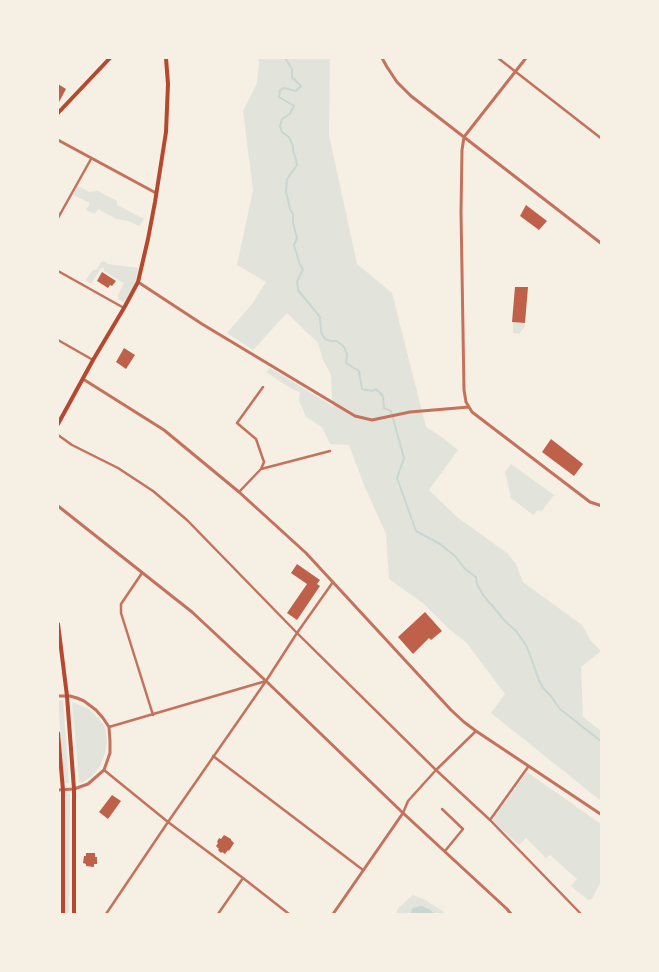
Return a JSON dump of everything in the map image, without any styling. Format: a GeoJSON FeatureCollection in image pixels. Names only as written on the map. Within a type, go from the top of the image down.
{"type":"FeatureCollection","features":[{"type":"Feature","properties":{"kind":"main road"},"geometry":{"type":"LineString","coordinates":[[58,113],[110,58]]}},
{"type":"Feature","properties":{"kind":"main road"},"geometry":{"type":"LineString","coordinates":[[58,424],[138,282],[148,239],[166,132],[168,84],[166,58]]}},
{"type":"Feature","properties":{"kind":"main road"},"geometry":{"type":"LineString","coordinates":[[58,418],[64,413]]}},
{"type":"Feature","properties":{"kind":"main road"},"geometry":{"type":"LineString","coordinates":[[58,624],[67,696],[74,789],[74,914]]}},
{"type":"Feature","properties":{"kind":"main road"},"geometry":{"type":"LineString","coordinates":[[58,733],[63,914]]}},
{"type":"Feature","properties":{"kind":"street"},"geometry":{"type":"LineString","coordinates":[[382,58],[397,82],[411,96],[602,244]]}},
{"type":"Feature","properties":{"kind":"street"},"geometry":{"type":"LineString","coordinates":[[498,58],[602,139]]}},
{"type":"Feature","properties":{"kind":"street"},"geometry":{"type":"LineString","coordinates":[[526,58],[464,138],[462,150],[461,212],[463,379],[466,402],[472,412],[590,502],[601,505]]}},
{"type":"Feature","properties":{"kind":"street"},"geometry":{"type":"LineString","coordinates":[[58,140],[156,193]]}},
{"type":"Feature","properties":{"kind":"street"},"geometry":{"type":"LineString","coordinates":[[58,218],[91,159]]}},
{"type":"Feature","properties":{"kind":"street"},"geometry":{"type":"LineString","coordinates":[[58,270],[124,308]]}},
{"type":"Feature","properties":{"kind":"street"},"geometry":{"type":"LineString","coordinates":[[138,282],[202,324],[355,416],[372,420],[410,412],[468,407]]}},
{"type":"Feature","properties":{"kind":"street"},"geometry":{"type":"LineString","coordinates":[[58,340],[93,360]]}},
{"type":"Feature","properties":{"kind":"street"},"geometry":{"type":"LineString","coordinates":[[83,379],[164,430],[239,492],[306,553],[451,710],[476,731],[602,815]]}},
{"type":"Feature","properties":{"kind":"street"},"geometry":{"type":"LineString","coordinates":[[239,492],[261,469],[264,462],[256,439],[237,423],[263,387]]}},
{"type":"Feature","properties":{"kind":"street"},"geometry":{"type":"LineString","coordinates":[[58,435],[72,445],[118,468],[153,491],[192,524],[298,633],[436,770],[490,820],[581,914]]}},
{"type":"Feature","properties":{"kind":"street"},"geometry":{"type":"LineString","coordinates":[[261,469],[330,451]]}},
{"type":"Feature","properties":{"kind":"street"},"geometry":{"type":"LineString","coordinates":[[58,506],[192,612],[403,813],[508,909],[511,914]]}},
{"type":"Feature","properties":{"kind":"street"},"geometry":{"type":"LineString","coordinates":[[58,511],[63,510]]}},
{"type":"Feature","properties":{"kind":"street"},"geometry":{"type":"LineString","coordinates":[[142,572],[121,604],[121,613],[153,715]]}},
{"type":"Feature","properties":{"kind":"street"},"geometry":{"type":"LineString","coordinates":[[106,914],[333,582]]}},
{"type":"Feature","properties":{"kind":"street"},"geometry":{"type":"LineString","coordinates":[[109,727],[266,681]]}},
{"type":"Feature","properties":{"kind":"street"},"geometry":{"type":"LineString","coordinates":[[58,696],[77,698],[96,710],[109,727],[110,741],[110,753],[104,770],[88,784],[74,789],[60,790]]}},
{"type":"Feature","properties":{"kind":"street"},"geometry":{"type":"LineString","coordinates":[[333,914],[403,813],[408,801],[436,770],[476,731]]}},
{"type":"Feature","properties":{"kind":"street"},"geometry":{"type":"LineString","coordinates":[[213,756],[363,870]]}},
{"type":"Feature","properties":{"kind":"street"},"geometry":{"type":"LineString","coordinates":[[490,820],[528,767]]}},
{"type":"Feature","properties":{"kind":"street"},"geometry":{"type":"LineString","coordinates":[[104,770],[168,822],[289,914]]}},
{"type":"Feature","properties":{"kind":"street"},"geometry":{"type":"LineString","coordinates":[[442,809],[463,829],[445,851]]}},
{"type":"Feature","properties":{"kind":"street"},"geometry":{"type":"LineString","coordinates":[[218,914],[243,878]]}},
{"type":"Feature","properties":{"kind":"shaded area"},"geometry":{"type":"Polygon","coordinates":[[[258,58],[330,58],[329,135],[357,264],[392,293],[426,427],[458,450],[429,490],[457,517],[507,553],[516,564],[523,582],[582,625],[591,641],[601,651],[581,667],[583,717],[601,731],[601,801],[491,713],[505,694],[466,642],[448,628],[424,604],[389,579],[386,534],[364,485],[349,445],[330,444],[322,427],[306,417],[299,400],[300,392],[266,372],[270,368],[334,407],[331,375],[323,360],[318,343],[287,313],[253,350],[227,333],[252,304],[266,282],[237,265],[253,190],[243,111],[257,83],[258,58]]]}},
{"type":"Feature","properties":{"kind":"shaded area"},"geometry":{"type":"Polygon","coordinates":[[[78,186],[89,192],[98,191],[117,201],[117,205],[144,218],[140,226],[116,219],[98,209],[95,214],[86,210],[90,203],[73,195],[78,186]]]}},
{"type":"Feature","properties":{"kind":"shaded area"},"geometry":{"type":"Polygon","coordinates":[[[104,261],[108,264],[138,268],[135,283],[124,303],[118,299],[118,295],[124,283],[104,271],[104,268],[101,268],[91,284],[85,280],[104,261]]]}},
{"type":"Feature","properties":{"kind":"shaded area"},"geometry":{"type":"Polygon","coordinates":[[[513,322],[525,323],[519,334],[513,333],[513,322]]]}},
{"type":"Feature","properties":{"kind":"shaded area"},"geometry":{"type":"Polygon","coordinates":[[[511,464],[554,495],[541,512],[538,510],[533,515],[511,498],[505,472],[511,464]]]}},
{"type":"Feature","properties":{"kind":"shaded area"},"geometry":{"type":"Polygon","coordinates":[[[63,700],[69,783],[64,783],[58,701],[63,700]]]}},
{"type":"Feature","properties":{"kind":"shaded area"},"geometry":{"type":"Polygon","coordinates":[[[72,702],[89,709],[98,718],[105,727],[107,741],[105,754],[100,766],[92,776],[81,783],[79,782],[72,702]]]}},
{"type":"Feature","properties":{"kind":"shaded area"},"geometry":{"type":"Polygon","coordinates":[[[527,772],[601,824],[601,881],[592,899],[588,900],[571,886],[577,879],[550,855],[546,858],[526,838],[519,845],[492,821],[527,772]]]}},
{"type":"Feature","properties":{"kind":"shaded area"},"geometry":{"type":"Polygon","coordinates":[[[66,794],[70,794],[69,914],[65,914],[66,794]]]}},
{"type":"Feature","properties":{"kind":"shaded area"},"geometry":{"type":"Polygon","coordinates":[[[413,895],[424,899],[447,914],[395,914],[399,907],[413,895]]]}},
{"type":"Feature","properties":{"kind":"shaded area"},"geometry":{"type":"Polygon","coordinates":[[[422,906],[435,914],[411,914],[412,909],[422,906]]]}},
{"type":"Feature","properties":{"kind":"building"},"geometry":{"type":"Polygon","coordinates":[[[58,84],[66,89],[58,104],[58,84]]]}},
{"type":"Feature","properties":{"kind":"building"},"geometry":{"type":"Polygon","coordinates":[[[526,205],[547,221],[539,230],[520,216],[526,205]]]}},
{"type":"Feature","properties":{"kind":"building"},"geometry":{"type":"Polygon","coordinates":[[[102,272],[116,281],[112,286],[110,285],[108,288],[97,281],[102,272]]]}},
{"type":"Feature","properties":{"kind":"building"},"geometry":{"type":"Polygon","coordinates":[[[515,287],[528,287],[525,323],[512,322],[515,287]]]}},
{"type":"Feature","properties":{"kind":"building"},"geometry":{"type":"Polygon","coordinates":[[[124,348],[135,355],[126,369],[116,362],[124,348]]]}},
{"type":"Feature","properties":{"kind":"building"},"geometry":{"type":"Polygon","coordinates":[[[551,439],[583,464],[574,476],[542,452],[551,439]]]}},
{"type":"Feature","properties":{"kind":"building"},"geometry":{"type":"Polygon","coordinates":[[[297,564],[320,580],[317,584],[320,586],[297,620],[287,613],[307,584],[291,573],[297,564]]]}},
{"type":"Feature","properties":{"kind":"building"},"geometry":{"type":"Polygon","coordinates":[[[425,612],[442,631],[431,640],[429,638],[413,654],[398,637],[425,612]]]}},
{"type":"Feature","properties":{"kind":"building"},"geometry":{"type":"Polygon","coordinates":[[[112,795],[121,801],[108,819],[99,812],[112,795]]]}},
{"type":"Feature","properties":{"kind":"building"},"geometry":{"type":"Polygon","coordinates":[[[224,835],[234,843],[225,854],[221,853],[216,846],[219,838],[221,839],[224,835]]]}},
{"type":"Feature","properties":{"kind":"building"},"geometry":{"type":"Polygon","coordinates":[[[86,853],[95,853],[97,864],[94,864],[94,867],[86,866],[83,863],[86,853]]]}},
{"type":"Feature","properties":{"kind":"waterway"},"geometry":{"type":"LineString","coordinates":[[285,58],[292,69],[292,77],[301,86],[296,91],[284,88],[280,90],[279,97],[294,106],[290,114],[282,119],[280,126],[282,132],[289,137],[293,146],[297,165],[287,179],[286,191],[293,214],[297,238],[294,245],[303,269],[297,282],[298,290],[320,317],[321,332],[325,339],[337,341],[344,347],[347,354],[346,363],[359,371],[362,389],[372,391],[376,389],[383,396],[384,408],[391,411],[404,458],[397,478],[416,531],[440,544],[455,556],[465,569],[476,577],[477,584],[483,595],[517,632],[526,645],[543,688],[560,709],[602,742]]}}]}
